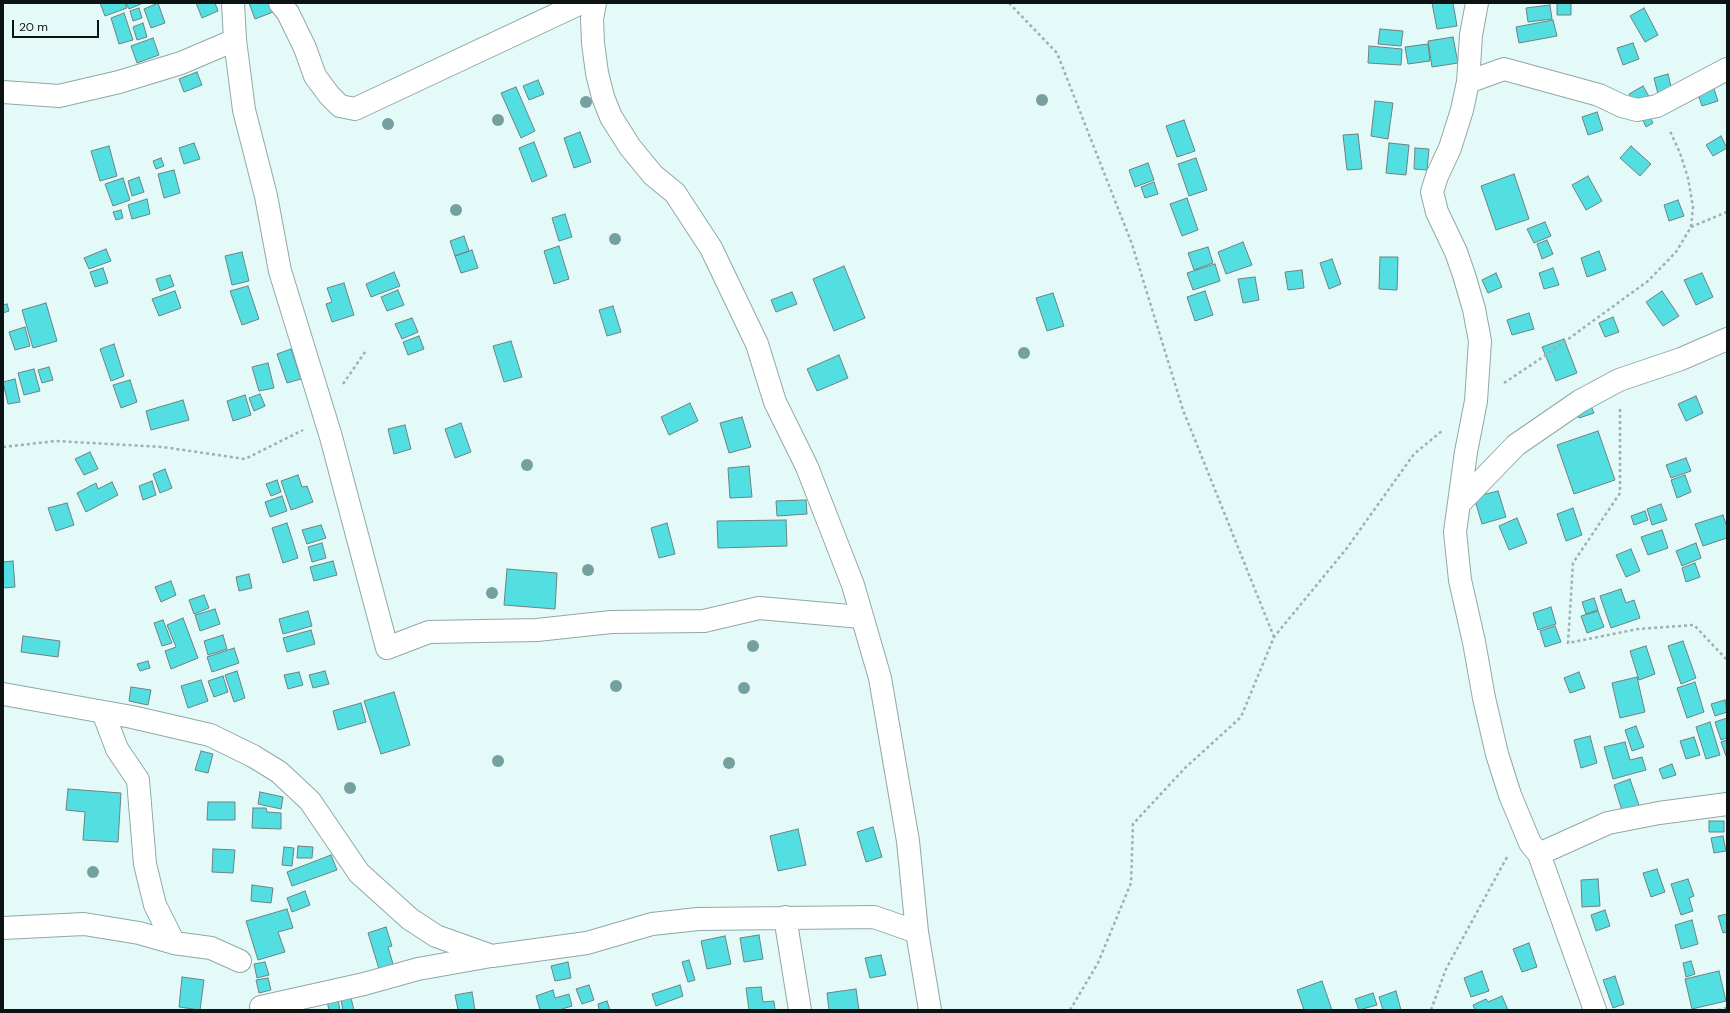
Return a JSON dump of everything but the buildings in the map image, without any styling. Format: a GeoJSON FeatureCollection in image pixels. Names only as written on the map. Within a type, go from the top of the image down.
{"type":"FeatureCollection","features":[{"type":"Feature","properties":{"kind":"street"},"geometry":{"type":"LineString","coordinates":[[233,3],[234,40],[244,110],[266,196],[280,271],[331,437],[387,648],[429,632],[537,630],[611,622],[704,621],[760,608],[861,617]]}},
{"type":"Feature","properties":{"kind":"street"},"geometry":{"type":"LineString","coordinates":[[280,3],[288,13],[306,48],[315,76],[329,96],[340,106],[355,109],[581,3]]}},
{"type":"Feature","properties":{"kind":"street"},"geometry":{"type":"LineString","coordinates":[[595,3],[592,19],[595,58],[604,97],[611,117],[630,147],[653,175],[675,193],[714,255],[757,344],[775,402],[808,467],[843,558],[881,686],[908,841],[917,932],[930,1010]]}},
{"type":"Feature","properties":{"kind":"street"},"geometry":{"type":"LineString","coordinates":[[1477,3],[1471,35],[1468,82],[1462,110],[1450,148],[1437,176],[1432,192],[1437,212],[1456,252],[1474,309],[1480,341],[1476,401],[1466,452],[1455,532],[1460,580],[1497,754],[1510,795],[1523,828],[1530,843],[1539,854],[1595,1010]]}},
{"type":"Feature","properties":{"kind":"street"},"geometry":{"type":"LineString","coordinates":[[3,92],[59,96],[119,82],[181,63],[234,40]]}},
{"type":"Feature","properties":{"kind":"street"},"geometry":{"type":"LineString","coordinates":[[1468,82],[1504,69],[1599,95],[1622,106],[1637,110],[1657,106],[1727,69]]}},
{"type":"Feature","properties":{"kind":"street"},"geometry":{"type":"LineString","coordinates":[[1459,504],[1516,445],[1580,401],[1619,380],[1681,359],[1727,338]]}},
{"type":"Feature","properties":{"kind":"street"},"geometry":{"type":"LineString","coordinates":[[3,694],[103,712],[210,735],[253,756],[279,772],[310,801],[360,873],[410,919],[436,936],[492,956]]}},
{"type":"Feature","properties":{"kind":"street"},"geometry":{"type":"LineString","coordinates":[[103,712],[117,749],[138,780],[145,864],[155,905],[174,943]]}},
{"type":"Feature","properties":{"kind":"street"},"geometry":{"type":"LineString","coordinates":[[1539,854],[1608,823],[1659,813],[1727,804]]}},
{"type":"Feature","properties":{"kind":"street"},"geometry":{"type":"LineString","coordinates":[[785,917],[800,1010]]}},
{"type":"Feature","properties":{"kind":"street"},"geometry":{"type":"LineString","coordinates":[[262,1010],[261,1007],[364,984],[418,969],[492,956],[587,943],[652,924],[698,919],[874,917],[917,932]]}},
{"type":"Feature","properties":{"kind":"street"},"geometry":{"type":"LineString","coordinates":[[3,928],[84,924],[139,933],[174,943],[211,948],[240,961]]}},
{"type":"Feature","properties":{"kind":"path"},"geometry":{"type":"LineString","coordinates":[[1009,3],[1057,53],[1132,244],[1183,410],[1274,637]]}},
{"type":"Feature","properties":{"kind":"path"},"geometry":{"type":"LineString","coordinates":[[1070,1010],[1098,963],[1131,883],[1133,824],[1185,768],[1241,718],[1274,637],[1347,548],[1414,454],[1476,401],[1549,353],[1648,281],[1676,252],[1691,227],[1693,207],[1688,178],[1680,153],[1657,106]]}},
{"type":"Feature","properties":{"kind":"path"},"geometry":{"type":"LineString","coordinates":[[1691,227],[1727,212]]}},
{"type":"Feature","properties":{"kind":"path"},"geometry":{"type":"LineString","coordinates":[[339,391],[365,352]]}},
{"type":"Feature","properties":{"kind":"path"},"geometry":{"type":"LineString","coordinates":[[1619,380],[1620,493],[1572,563],[1568,643],[1638,629],[1694,625],[1727,660]]}},
{"type":"Feature","properties":{"kind":"path"},"geometry":{"type":"LineString","coordinates":[[3,447],[56,441],[163,447],[245,458],[304,429]]}},
{"type":"Feature","properties":{"kind":"path"},"geometry":{"type":"LineString","coordinates":[[1431,1010],[1446,969],[1523,828]]}},
{"type":"Feature","properties":{"kind":"path"},"geometry":{"type":"LineString","coordinates":[[1718,1010],[1727,1008]]}}]}
